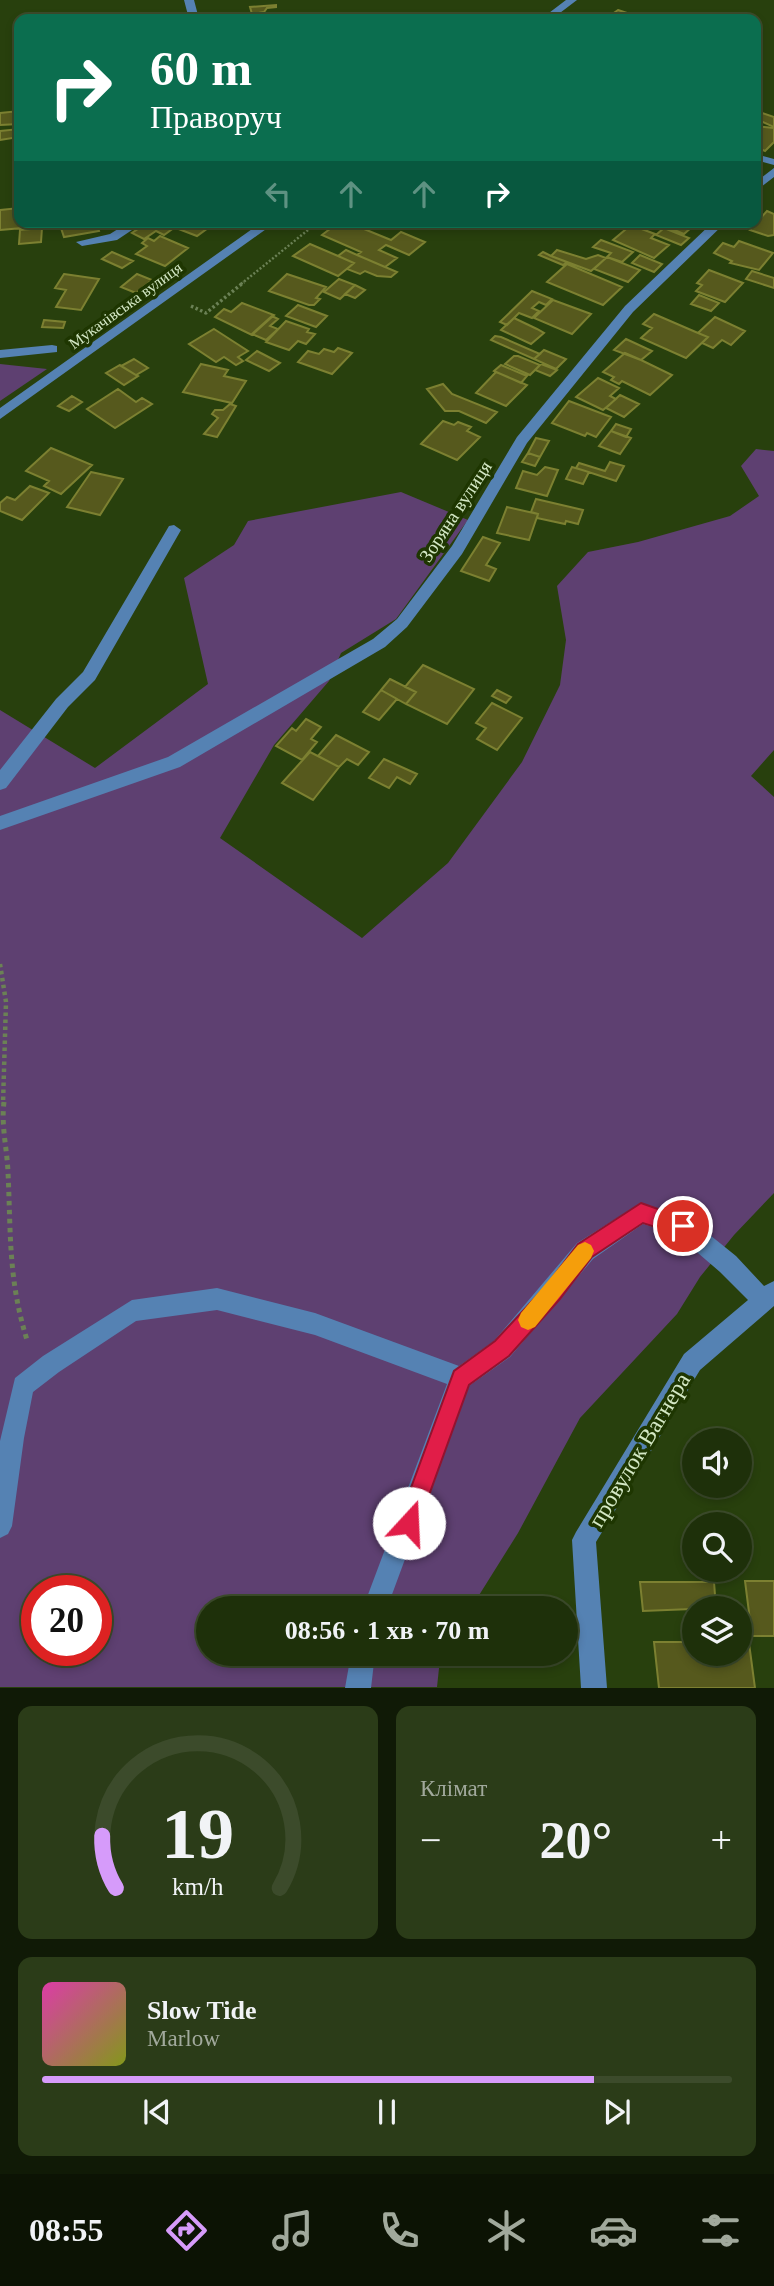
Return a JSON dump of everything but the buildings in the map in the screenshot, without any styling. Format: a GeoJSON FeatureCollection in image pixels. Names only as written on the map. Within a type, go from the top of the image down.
{"type":"FeatureCollection","features":[{"type":"Feature","properties":{"kind":"street"},"geometry":{"type":"LineString","coordinates":[[553,14],[572,0]]}},
{"type":"Feature","properties":{"kind":"street"},"geometry":{"type":"LineString","coordinates":[[761,183],[774,171]]}},
{"type":"Feature","properties":{"kind":"street"},"geometry":{"type":"LineString","coordinates":[[82,243],[113,237],[128,228]]}},
{"type":"Feature","properties":{"kind":"street","name":"Мукачівська вулиця"},"geometry":{"type":"LineString","coordinates":[[0,415],[262,228]]}},
{"type":"Feature","properties":{"kind":"street","name":"Зоряна вулиця"},"geometry":{"type":"LineString","coordinates":[[0,823],[174,762],[379,643],[402,623],[457,550],[522,440],[629,309],[714,228]]}},
{"type":"Feature","properties":{"kind":"street"},"geometry":{"type":"LineString","coordinates":[[0,354],[52,349]]}},
{"type":"Feature","properties":{"kind":"street"},"geometry":{"type":"LineString","coordinates":[[0,783],[62,703],[89,677],[174,530]]}},
{"type":"Feature","properties":{"kind":"street"},"geometry":{"type":"LineString","coordinates":[[379,1596],[461,1378],[502,1349],[585,1251],[641,1213],[683,1226],[769,1297]]}},
{"type":"Feature","properties":{"kind":"street","name":"провулок Вагнера"},"geometry":{"type":"LineString","coordinates":[[594,1688],[584,1540],[692,1362],[769,1297]]}},
{"type":"Feature","properties":{"kind":"street"},"geometry":{"type":"LineString","coordinates":[[0,1526],[12,1438],[23,1386],[51,1364],[132,1311],[217,1300],[315,1324],[461,1378]]}},
{"type":"Feature","properties":{"kind":"street"},"geometry":{"type":"LineString","coordinates":[[358,1688],[361,1666]]}},
{"type":"Feature","properties":{"kind":"path"},"geometry":{"type":"LineString","coordinates":[[0,964],[6,1002],[6,1074],[2,1120],[8,1171],[9,1246],[17,1308],[29,1339],[23,1386]]}},
{"type":"Feature","properties":{"kind":"shaded area"},"geometry":{"type":"Polygon","coordinates":[[[0,364],[47,369],[0,401],[0,364]]]}},
{"type":"Feature","properties":{"kind":"shaded area"},"geometry":{"type":"Polygon","coordinates":[[[756,449],[774,451],[774,750],[751,776],[774,797],[774,1193],[734,1235],[700,1277],[677,1314],[580,1418],[518,1533],[479,1596],[196,1596],[196,1666],[439,1666],[437,1687],[0,1687],[0,710],[95,768],[208,684],[184,578],[234,545],[248,521],[401,492],[468,520],[396,619],[341,653],[329,681],[274,745],[220,838],[362,938],[448,863],[522,762],[560,685],[566,640],[557,586],[588,552],[638,542],[730,516],[759,496],[741,466],[756,449]]]}},
{"type":"Feature","properties":{"kind":"slow traffic"},"geometry":{"type":"LineString","coordinates":[[528,1320],[585,1251]]}},
{"type":"Feature","properties":{"kind":"route"},"geometry":{"type":"LineString","coordinates":[[409,1523],[461,1378],[502,1349],[585,1251],[641,1213],[683,1226]]}}]}
